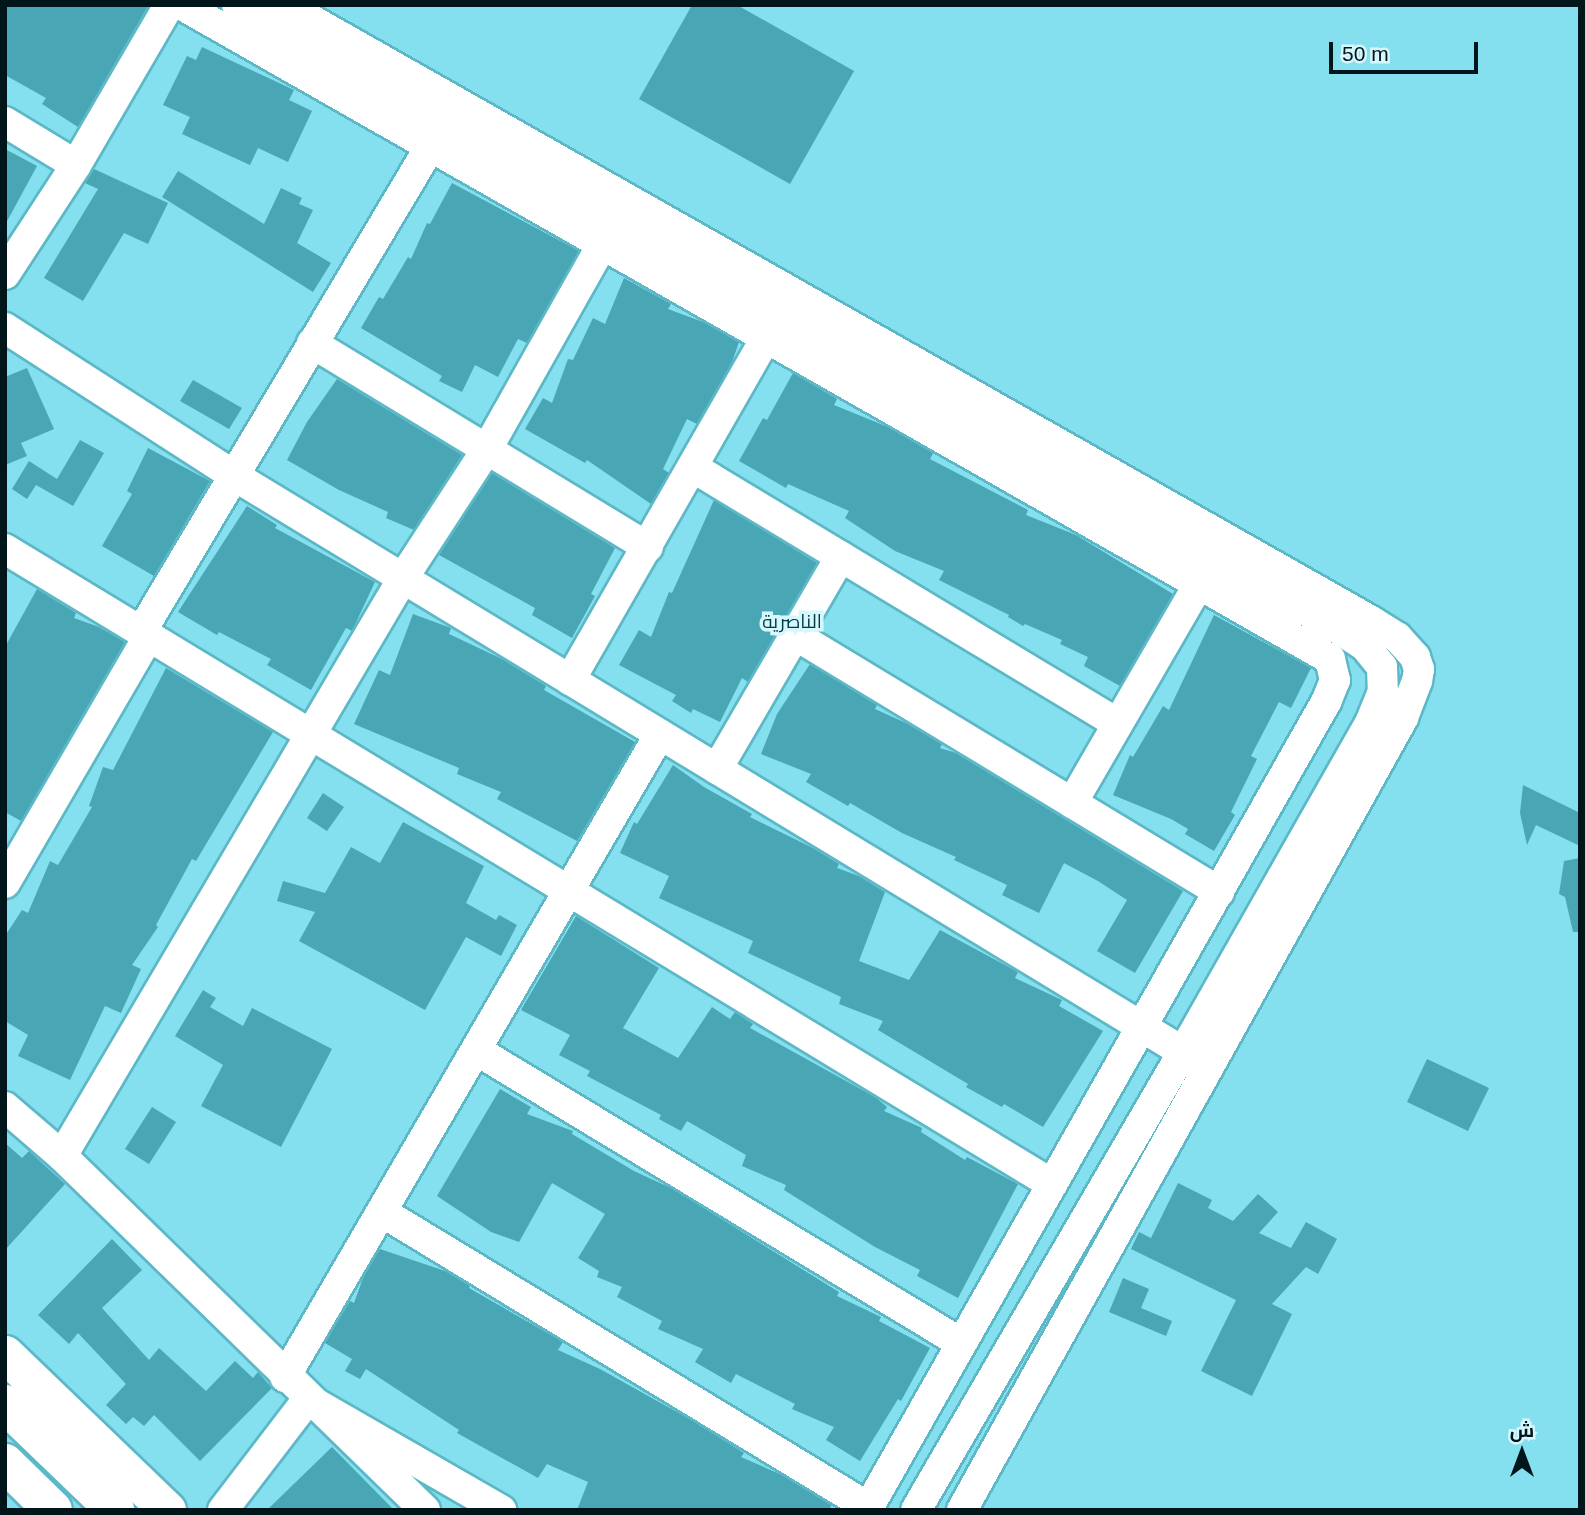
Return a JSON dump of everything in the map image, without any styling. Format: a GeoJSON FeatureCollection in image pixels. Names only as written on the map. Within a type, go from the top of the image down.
{"type":"FeatureCollection","features":[{"type":"Feature","properties":{"kind":"highway"},"geometry":{"type":"LineString","coordinates":[[5,1404],[115,1510]]}},
{"type":"Feature","properties":{"kind":"highway"},"geometry":{"type":"LineString","coordinates":[[5,1463],[51,1508]]}},
{"type":"Feature","properties":{"kind":"main road"},"geometry":{"type":"LineString","coordinates":[[5,1354],[167,1510]]}},
{"type":"Feature","properties":{"kind":"street"},"geometry":{"type":"LineString","coordinates":[[5,274],[76,165],[169,5]]}},
{"type":"Feature","properties":{"kind":"street"},"geometry":{"type":"LineString","coordinates":[[182,5],[1330,659],[1335,680],[1326,702],[1219,892],[868,1508],[382,1212]]}},
{"type":"Feature","properties":{"kind":"street"},"geometry":{"type":"LineString","coordinates":[[237,5],[1345,633],[1375,657],[1382,667],[1384,678],[1379,707],[1183,1052],[916,1510]]}},
{"type":"Feature","properties":{"kind":"street"},"geometry":{"type":"LineString","coordinates":[[285,5],[1371,621],[1396,637],[1415,657],[1419,669],[1417,681],[1403,718],[961,1510]]}},
{"type":"Feature","properties":{"kind":"street"},"geometry":{"type":"LineString","coordinates":[[5,122],[76,165]]}},
{"type":"Feature","properties":{"kind":"street"},"geometry":{"type":"LineString","coordinates":[[5,883],[233,475],[430,147]]}},
{"type":"Feature","properties":{"kind":"street"},"geometry":{"type":"LineString","coordinates":[[62,1156],[403,578],[487,449],[602,245]]}},
{"type":"Feature","properties":{"kind":"street"},"geometry":{"type":"LineString","coordinates":[[5,328],[233,475],[1183,1052]]}},
{"type":"Feature","properties":{"kind":"street"},"geometry":{"type":"LineString","coordinates":[[570,680],[694,468],[766,338]]}},
{"type":"Feature","properties":{"kind":"street"},"geometry":{"type":"LineString","coordinates":[[312,344],[648,547]]}},
{"type":"Feature","properties":{"kind":"street"},"geometry":{"type":"LineString","coordinates":[[694,468],[1118,724]]}},
{"type":"Feature","properties":{"kind":"street"},"geometry":{"type":"LineString","coordinates":[[717,769],[841,556]]}},
{"type":"Feature","properties":{"kind":"street"},"geometry":{"type":"LineString","coordinates":[[10,562],[145,634],[1052,1184]]}},
{"type":"Feature","properties":{"kind":"street"},"geometry":{"type":"LineString","coordinates":[[1072,803],[1199,584]]}},
{"type":"Feature","properties":{"kind":"street"},"geometry":{"type":"LineString","coordinates":[[795,635],[1219,892]]}},
{"type":"Feature","properties":{"kind":"street"},"geometry":{"type":"LineString","coordinates":[[285,1377],[660,734]]}},
{"type":"Feature","properties":{"kind":"street"},"geometry":{"type":"LineString","coordinates":[[476,1050],[961,1343]]}},
{"type":"Feature","properties":{"kind":"street"},"geometry":{"type":"LineString","coordinates":[[5,1107],[62,1156],[285,1377],[425,1510]]}},
{"type":"Feature","properties":{"kind":"street"},"geometry":{"type":"LineString","coordinates":[[223,1510],[308,1399]]}},
{"type":"Feature","properties":{"kind":"street"},"geometry":{"type":"LineString","coordinates":[[308,1399],[501,1510]]}},
{"type":"Feature","properties":{"kind":"building"},"geometry":{"type":"Polygon","coordinates":[[[5,5],[148,6],[78,127],[42,104],[46,98],[5,75],[5,5]]]}},
{"type":"Feature","properties":{"kind":"building"},"geometry":{"type":"Polygon","coordinates":[[[692,5],[737,5],[854,71],[790,184],[639,99],[692,5]]]}},
{"type":"Feature","properties":{"kind":"building"},"geometry":{"type":"Polygon","coordinates":[[[202,47],[294,90],[289,100],[312,111],[288,162],[258,148],[250,165],[182,134],[190,117],[163,105],[187,56],[196,60],[202,47]]]}},
{"type":"Feature","properties":{"kind":"building"},"geometry":{"type":"Polygon","coordinates":[[[5,149],[37,166],[5,225],[5,149]]]}},
{"type":"Feature","properties":{"kind":"building"},"geometry":{"type":"Polygon","coordinates":[[[94,169],[168,203],[148,244],[124,233],[83,301],[44,278],[98,189],[85,183],[94,169]]]}},
{"type":"Feature","properties":{"kind":"building"},"geometry":{"type":"Polygon","coordinates":[[[178,171],[264,224],[281,188],[302,198],[299,204],[313,210],[297,243],[331,263],[313,292],[162,197],[178,171]]]}},
{"type":"Feature","properties":{"kind":"building"},"geometry":{"type":"Polygon","coordinates":[[[452,183],[579,251],[527,343],[518,339],[498,377],[475,365],[462,392],[439,381],[442,376],[361,328],[379,297],[383,299],[408,257],[411,259],[427,223],[430,224],[452,183]]]}},
{"type":"Feature","properties":{"kind":"building"},"geometry":{"type":"Polygon","coordinates":[[[624,278],[671,304],[668,309],[703,322],[739,342],[731,365],[697,424],[687,419],[663,469],[669,473],[651,504],[587,460],[585,463],[525,429],[543,398],[552,403],[568,359],[573,360],[593,318],[605,324],[624,278]]]}},
{"type":"Feature","properties":{"kind":"building"},"geometry":{"type":"Polygon","coordinates":[[[27,368],[54,429],[21,443],[27,456],[5,465],[5,377],[27,368]]]}},
{"type":"Feature","properties":{"kind":"building"},"geometry":{"type":"Polygon","coordinates":[[[793,373],[837,399],[834,405],[888,427],[933,453],[930,459],[1028,510],[1026,515],[1076,535],[1173,594],[1120,686],[1084,666],[1088,657],[1060,644],[1062,640],[1025,624],[1023,626],[1008,617],[1009,615],[939,580],[944,571],[895,551],[845,518],[849,511],[788,484],[786,488],[739,461],[763,418],[767,420],[793,373]]]}},
{"type":"Feature","properties":{"kind":"building"},"geometry":{"type":"Polygon","coordinates":[[[337,379],[462,455],[414,530],[386,518],[388,512],[339,490],[287,460],[307,422],[337,379]]]}},
{"type":"Feature","properties":{"kind":"building"},"geometry":{"type":"Polygon","coordinates":[[[193,380],[242,408],[229,429],[180,401],[193,380]]]}},
{"type":"Feature","properties":{"kind":"building"},"geometry":{"type":"Polygon","coordinates":[[[80,440],[104,453],[73,506],[36,485],[27,499],[12,489],[29,461],[57,479],[80,440]]]}},
{"type":"Feature","properties":{"kind":"building"},"geometry":{"type":"Polygon","coordinates":[[[148,448],[210,481],[154,576],[102,546],[132,494],[127,491],[148,448]]]}},
{"type":"Feature","properties":{"kind":"building"},"geometry":{"type":"Polygon","coordinates":[[[492,473],[615,548],[591,594],[595,596],[572,638],[532,615],[535,608],[439,555],[492,473]]]}},
{"type":"Feature","properties":{"kind":"building"},"geometry":{"type":"Polygon","coordinates":[[[714,500],[817,563],[748,682],[742,678],[720,722],[693,709],[691,713],[672,701],[676,695],[619,665],[639,630],[651,637],[669,592],[672,593],[714,500]]]}},
{"type":"Feature","properties":{"kind":"building"},"geometry":{"type":"Polygon","coordinates":[[[247,506],[277,525],[275,528],[375,582],[352,631],[346,628],[311,690],[267,665],[271,659],[219,632],[217,635],[178,612],[247,506]]]}},
{"type":"Feature","properties":{"kind":"building"},"geometry":{"type":"Polygon","coordinates":[[[37,589],[76,613],[74,618],[99,627],[125,642],[21,821],[5,812],[5,647],[37,589]]]}},
{"type":"Feature","properties":{"kind":"building"},"geometry":{"type":"Polygon","coordinates":[[[413,614],[451,628],[449,634],[502,659],[546,686],[544,690],[635,742],[577,841],[497,799],[501,792],[457,774],[459,768],[354,724],[379,670],[390,675],[413,614]]]}},
{"type":"Feature","properties":{"kind":"building"},"geometry":{"type":"Polygon","coordinates":[[[1214,615],[1311,668],[1291,708],[1279,702],[1251,756],[1257,759],[1231,812],[1235,815],[1214,851],[1185,834],[1188,829],[1171,819],[1113,795],[1130,755],[1133,757],[1163,706],[1169,710],[1214,615]]]}},
{"type":"Feature","properties":{"kind":"building"},"geometry":{"type":"Polygon","coordinates":[[[810,664],[877,705],[875,709],[942,744],[940,748],[956,753],[1183,891],[1135,973],[1097,951],[1127,900],[1098,881],[1064,863],[1039,913],[1002,895],[1007,885],[954,860],[956,857],[902,833],[850,803],[848,806],[806,782],[811,774],[761,754],[777,714],[810,664]]]}},
{"type":"Feature","properties":{"kind":"building"},"geometry":{"type":"Polygon","coordinates":[[[166,668],[273,732],[196,861],[192,859],[156,925],[158,927],[132,965],[141,969],[121,1013],[105,1006],[70,1080],[18,1056],[28,1035],[5,1021],[5,936],[22,910],[28,913],[50,861],[58,865],[92,807],[89,806],[103,767],[113,770],[166,668]]]}},
{"type":"Feature","properties":{"kind":"building"},"geometry":{"type":"Polygon","coordinates":[[[673,765],[704,787],[752,814],[750,817],[813,848],[839,864],[837,868],[859,876],[885,892],[859,961],[909,980],[940,930],[1018,972],[1015,978],[1062,1000],[1059,1006],[1103,1031],[1043,1127],[1004,1104],[1002,1107],[966,1087],[968,1084],[878,1030],[883,1021],[839,1004],[841,997],[748,953],[753,941],[659,898],[669,876],[620,853],[634,822],[637,824],[673,765]]]}},
{"type":"Feature","properties":{"kind":"building"},"geometry":{"type":"Polygon","coordinates":[[[1523,785],[1580,813],[1580,846],[1536,825],[1527,845],[1520,813],[1523,785]]]}},
{"type":"Feature","properties":{"kind":"building"},"geometry":{"type":"Polygon","coordinates":[[[323,793],[344,807],[327,831],[307,818],[323,793]]]}},
{"type":"Feature","properties":{"kind":"building"},"geometry":{"type":"Polygon","coordinates":[[[403,822],[484,866],[466,903],[496,920],[499,915],[517,925],[501,956],[466,937],[425,1010],[299,941],[315,912],[277,901],[283,881],[325,893],[351,847],[380,863],[403,822]]]}},
{"type":"Feature","properties":{"kind":"building"},"geometry":{"type":"Polygon","coordinates":[[[1580,858],[1580,932],[1573,932],[1565,897],[1559,894],[1564,861],[1580,858]]]}},
{"type":"Feature","properties":{"kind":"building"},"geometry":{"type":"Polygon","coordinates":[[[576,916],[659,968],[623,1028],[678,1058],[712,1007],[730,1019],[735,1012],[753,1024],[750,1028],[875,1097],[887,1107],[884,1111],[922,1128],[921,1132],[965,1160],[967,1157],[1018,1184],[958,1298],[917,1276],[920,1270],[875,1247],[784,1190],[786,1185],[742,1166],[746,1155],[687,1121],[681,1131],[659,1119],[661,1115],[587,1076],[590,1071],[559,1055],[570,1035],[521,1010],[576,916]]]}},
{"type":"Feature","properties":{"kind":"building"},"geometry":{"type":"Polygon","coordinates":[[[203,990],[216,998],[210,1007],[243,1026],[252,1008],[332,1049],[281,1147],[201,1106],[223,1065],[175,1036],[203,990]]]}},
{"type":"Feature","properties":{"kind":"building"},"geometry":{"type":"Polygon","coordinates":[[[1427,1059],[1489,1088],[1468,1131],[1407,1102],[1427,1059]]]}},
{"type":"Feature","properties":{"kind":"building"},"geometry":{"type":"Polygon","coordinates":[[[500,1089],[531,1107],[527,1114],[573,1131],[572,1134],[634,1171],[673,1189],[839,1292],[837,1296],[881,1317],[879,1321],[930,1348],[901,1401],[898,1399],[860,1461],[826,1440],[834,1427],[792,1409],[795,1404],[736,1374],[731,1383],[695,1362],[703,1349],[658,1329],[662,1321],[617,1297],[622,1287],[597,1277],[599,1271],[578,1258],[605,1214],[552,1183],[519,1242],[491,1232],[437,1196],[500,1089]]]}},
{"type":"Feature","properties":{"kind":"building"},"geometry":{"type":"Polygon","coordinates":[[[152,1107],[176,1122],[149,1164],[125,1149],[152,1107]]]}},
{"type":"Feature","properties":{"kind":"building"},"geometry":{"type":"Polygon","coordinates":[[[5,1143],[22,1158],[29,1151],[65,1184],[5,1250],[5,1143]]]}},
{"type":"Feature","properties":{"kind":"building"},"geometry":{"type":"Polygon","coordinates":[[[1178,1183],[1212,1200],[1208,1208],[1233,1221],[1258,1194],[1278,1212],[1259,1233],[1291,1248],[1306,1222],[1337,1239],[1318,1274],[1306,1267],[1272,1304],[1292,1314],[1252,1396],[1201,1371],[1236,1300],[1131,1249],[1139,1232],[1151,1238],[1178,1183]]]}},
{"type":"Feature","properties":{"kind":"building"},"geometry":{"type":"Polygon","coordinates":[[[112,1239],[142,1270],[102,1308],[149,1360],[159,1348],[206,1391],[235,1361],[253,1378],[258,1372],[272,1388],[200,1461],[154,1415],[144,1426],[133,1417],[126,1424],[106,1405],[126,1384],[78,1333],[69,1344],[38,1315],[112,1239]]]}},
{"type":"Feature","properties":{"kind":"building"},"geometry":{"type":"Polygon","coordinates":[[[380,1249],[445,1271],[470,1286],[469,1288],[563,1342],[558,1350],[600,1369],[693,1421],[744,1453],[741,1457],[782,1475],[831,1505],[830,1510],[577,1510],[588,1482],[547,1464],[538,1478],[457,1433],[459,1430],[366,1369],[360,1379],[345,1371],[352,1359],[325,1343],[350,1301],[354,1303],[363,1278],[380,1249]]]}},
{"type":"Feature","properties":{"kind":"building"},"geometry":{"type":"Polygon","coordinates":[[[1123,1278],[1149,1289],[1141,1308],[1172,1321],[1166,1336],[1109,1312],[1123,1278]]]}},
{"type":"Feature","properties":{"kind":"building"},"geometry":{"type":"Polygon","coordinates":[[[332,1447],[394,1510],[267,1510],[332,1447]]]}},
{"type":"Feature","properties":{"kind":"district","name":"الناصرية"},"geometry":{"type":"Point","coordinates":[792,622]}}]}
